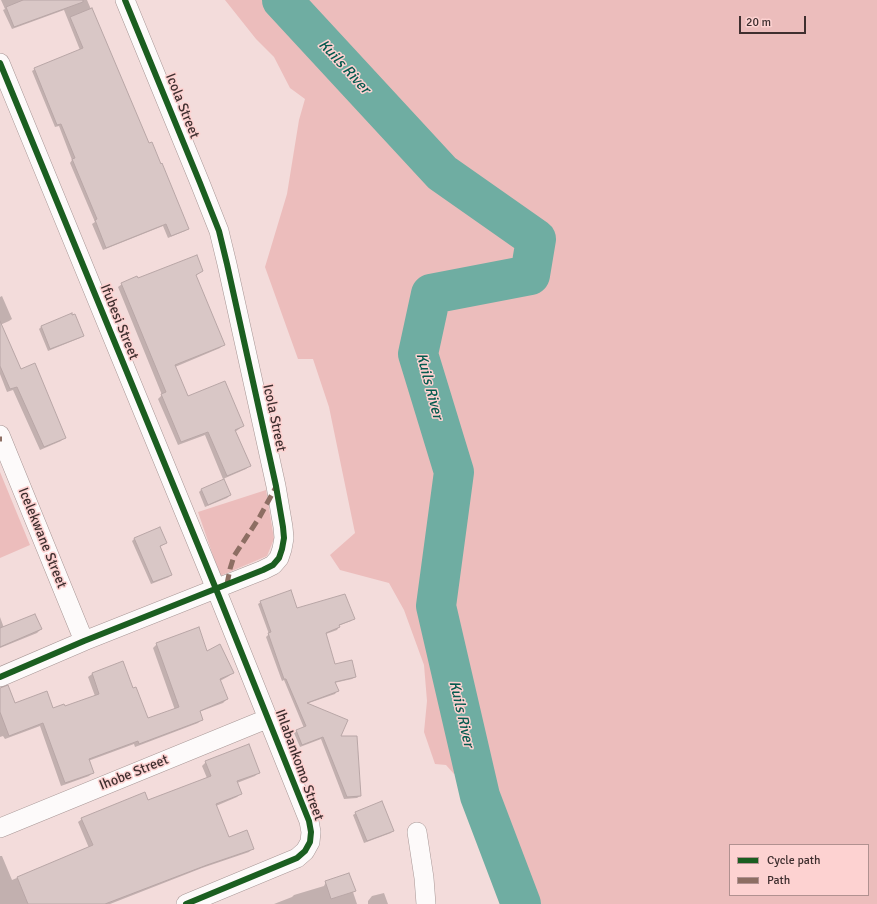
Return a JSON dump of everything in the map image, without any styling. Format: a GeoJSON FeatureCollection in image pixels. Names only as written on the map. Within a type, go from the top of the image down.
{"type":"FeatureCollection","features":[{"type":"Feature","properties":{"kind":"street","name":"Icola Street"},"geometry":{"type":"LineString","coordinates":[[0,677],[84,641],[264,570],[279,558],[282,549],[284,538],[283,527],[276,486],[219,232],[125,0]]}},
{"type":"Feature","properties":{"kind":"street","name":"Ifubesi Street"},"geometry":{"type":"LineString","coordinates":[[0,63],[216,589]]}},
{"type":"Feature","properties":{"kind":"street","name":"Icelekwane Street"},"geometry":{"type":"LineString","coordinates":[[0,435],[84,641]]}},
{"type":"Feature","properties":{"kind":"street","name":"Ihlabankomo Street"},"geometry":{"type":"LineString","coordinates":[[186,904],[297,858],[305,851],[310,842],[311,832],[309,821],[269,718],[216,589]]}},
{"type":"Feature","properties":{"kind":"street","name":"Ihobe Street"},"geometry":{"type":"LineString","coordinates":[[0,828],[269,718]]}},
{"type":"Feature","properties":{"kind":"street"},"geometry":{"type":"LineString","coordinates":[[417,832],[424,878],[426,904]]}},
{"type":"Feature","properties":{"kind":"shaded area"},"geometry":{"type":"Polygon","coordinates":[[[225,0],[877,0],[877,904],[506,904],[484,845],[465,773],[454,774],[446,765],[435,764],[424,732],[427,701],[424,665],[404,610],[389,583],[340,570],[330,555],[355,533],[329,407],[313,359],[298,359],[265,267],[287,194],[299,120],[305,99],[290,88],[274,57],[256,39],[225,0]]]}},
{"type":"Feature","properties":{"kind":"shaded area"},"geometry":{"type":"Polygon","coordinates":[[[0,472],[30,545],[0,558],[0,472]]]}},
{"type":"Feature","properties":{"kind":"shaded area"},"geometry":{"type":"Polygon","coordinates":[[[266,490],[274,539],[267,556],[220,576],[198,512],[266,490]]]}},
{"type":"Feature","properties":{"kind":"building"},"geometry":{"type":"Polygon","coordinates":[[[23,0],[83,0],[83,2],[14,27],[6,7],[23,0]]]}},
{"type":"Feature","properties":{"kind":"building"},"geometry":{"type":"Polygon","coordinates":[[[92,8],[149,143],[152,142],[161,164],[162,163],[189,229],[171,236],[166,224],[106,248],[95,220],[97,219],[72,159],[75,158],[61,124],[57,125],[34,68],[83,48],[70,17],[92,8]]]}},
{"type":"Feature","properties":{"kind":"building"},"geometry":{"type":"Polygon","coordinates":[[[197,255],[203,271],[196,275],[225,345],[175,365],[188,396],[225,381],[244,426],[235,430],[251,466],[227,476],[208,432],[181,442],[161,394],[166,392],[121,283],[197,255]]]}},
{"type":"Feature","properties":{"kind":"building"},"geometry":{"type":"Polygon","coordinates":[[[72,313],[72,315],[75,314],[84,336],[50,349],[41,326],[72,313]]]}},
{"type":"Feature","properties":{"kind":"building"},"geometry":{"type":"Polygon","coordinates":[[[0,321],[21,369],[35,363],[66,438],[44,447],[17,387],[10,389],[0,366],[0,321]]]}},
{"type":"Feature","properties":{"kind":"building"},"geometry":{"type":"Polygon","coordinates":[[[224,479],[231,495],[208,505],[201,489],[224,479]]]}},
{"type":"Feature","properties":{"kind":"building"},"geometry":{"type":"Polygon","coordinates":[[[160,527],[167,543],[160,546],[172,575],[153,582],[134,538],[160,527]]]}},
{"type":"Feature","properties":{"kind":"building"},"geometry":{"type":"Polygon","coordinates":[[[291,590],[297,608],[345,594],[355,619],[339,625],[340,627],[326,633],[335,664],[352,660],[356,677],[335,682],[339,691],[307,703],[348,720],[341,736],[357,736],[361,796],[347,797],[323,737],[302,745],[296,730],[306,726],[286,679],[284,679],[268,633],[271,632],[260,601],[291,590]]]}},
{"type":"Feature","properties":{"kind":"building"},"geometry":{"type":"Polygon","coordinates":[[[35,614],[42,629],[0,647],[0,628],[35,614]]]}},
{"type":"Feature","properties":{"kind":"building"},"geometry":{"type":"Polygon","coordinates":[[[199,627],[207,651],[220,644],[234,673],[220,679],[228,699],[200,711],[203,720],[139,744],[138,741],[89,759],[94,773],[65,783],[43,723],[9,736],[0,712],[0,688],[8,685],[15,703],[47,691],[53,708],[64,704],[65,706],[99,694],[92,673],[123,661],[133,688],[136,687],[148,718],[179,707],[156,643],[199,627]]]}},
{"type":"Feature","properties":{"kind":"building"},"geometry":{"type":"Polygon","coordinates":[[[249,744],[260,773],[237,781],[242,794],[216,804],[229,837],[247,830],[254,849],[207,865],[105,904],[28,904],[17,877],[93,845],[81,818],[145,792],[148,800],[211,776],[205,761],[249,744]]]}},
{"type":"Feature","properties":{"kind":"building"},"geometry":{"type":"Polygon","coordinates":[[[382,801],[394,831],[367,841],[355,812],[382,801]]]}},
{"type":"Feature","properties":{"kind":"building"},"geometry":{"type":"Polygon","coordinates":[[[349,873],[356,891],[331,899],[325,881],[349,873]]]}},
{"type":"Feature","properties":{"kind":"waterway","name":"Kuils River"},"geometry":{"type":"LineString","coordinates":[[282,0],[442,173],[536,239],[530,275],[431,294],[418,354],[454,472],[436,606],[480,796],[521,904]]}},
{"type":"Feature","properties":{"kind":"marked path"},"geometry":{"type":"LineString","coordinates":[[227,584],[234,556],[259,518],[276,487]]}},
{"type":"Feature","properties":{"kind":"cycle path"},"geometry":{"type":"LineString","coordinates":[[0,677],[84,641],[263,570],[273,565],[279,558],[282,549],[284,538],[283,527],[276,486],[219,231],[125,0]]}},
{"type":"Feature","properties":{"kind":"cycle path"},"geometry":{"type":"LineString","coordinates":[[0,63],[216,589],[309,821],[311,832],[310,842],[305,851],[297,858],[186,904]]}}]}
